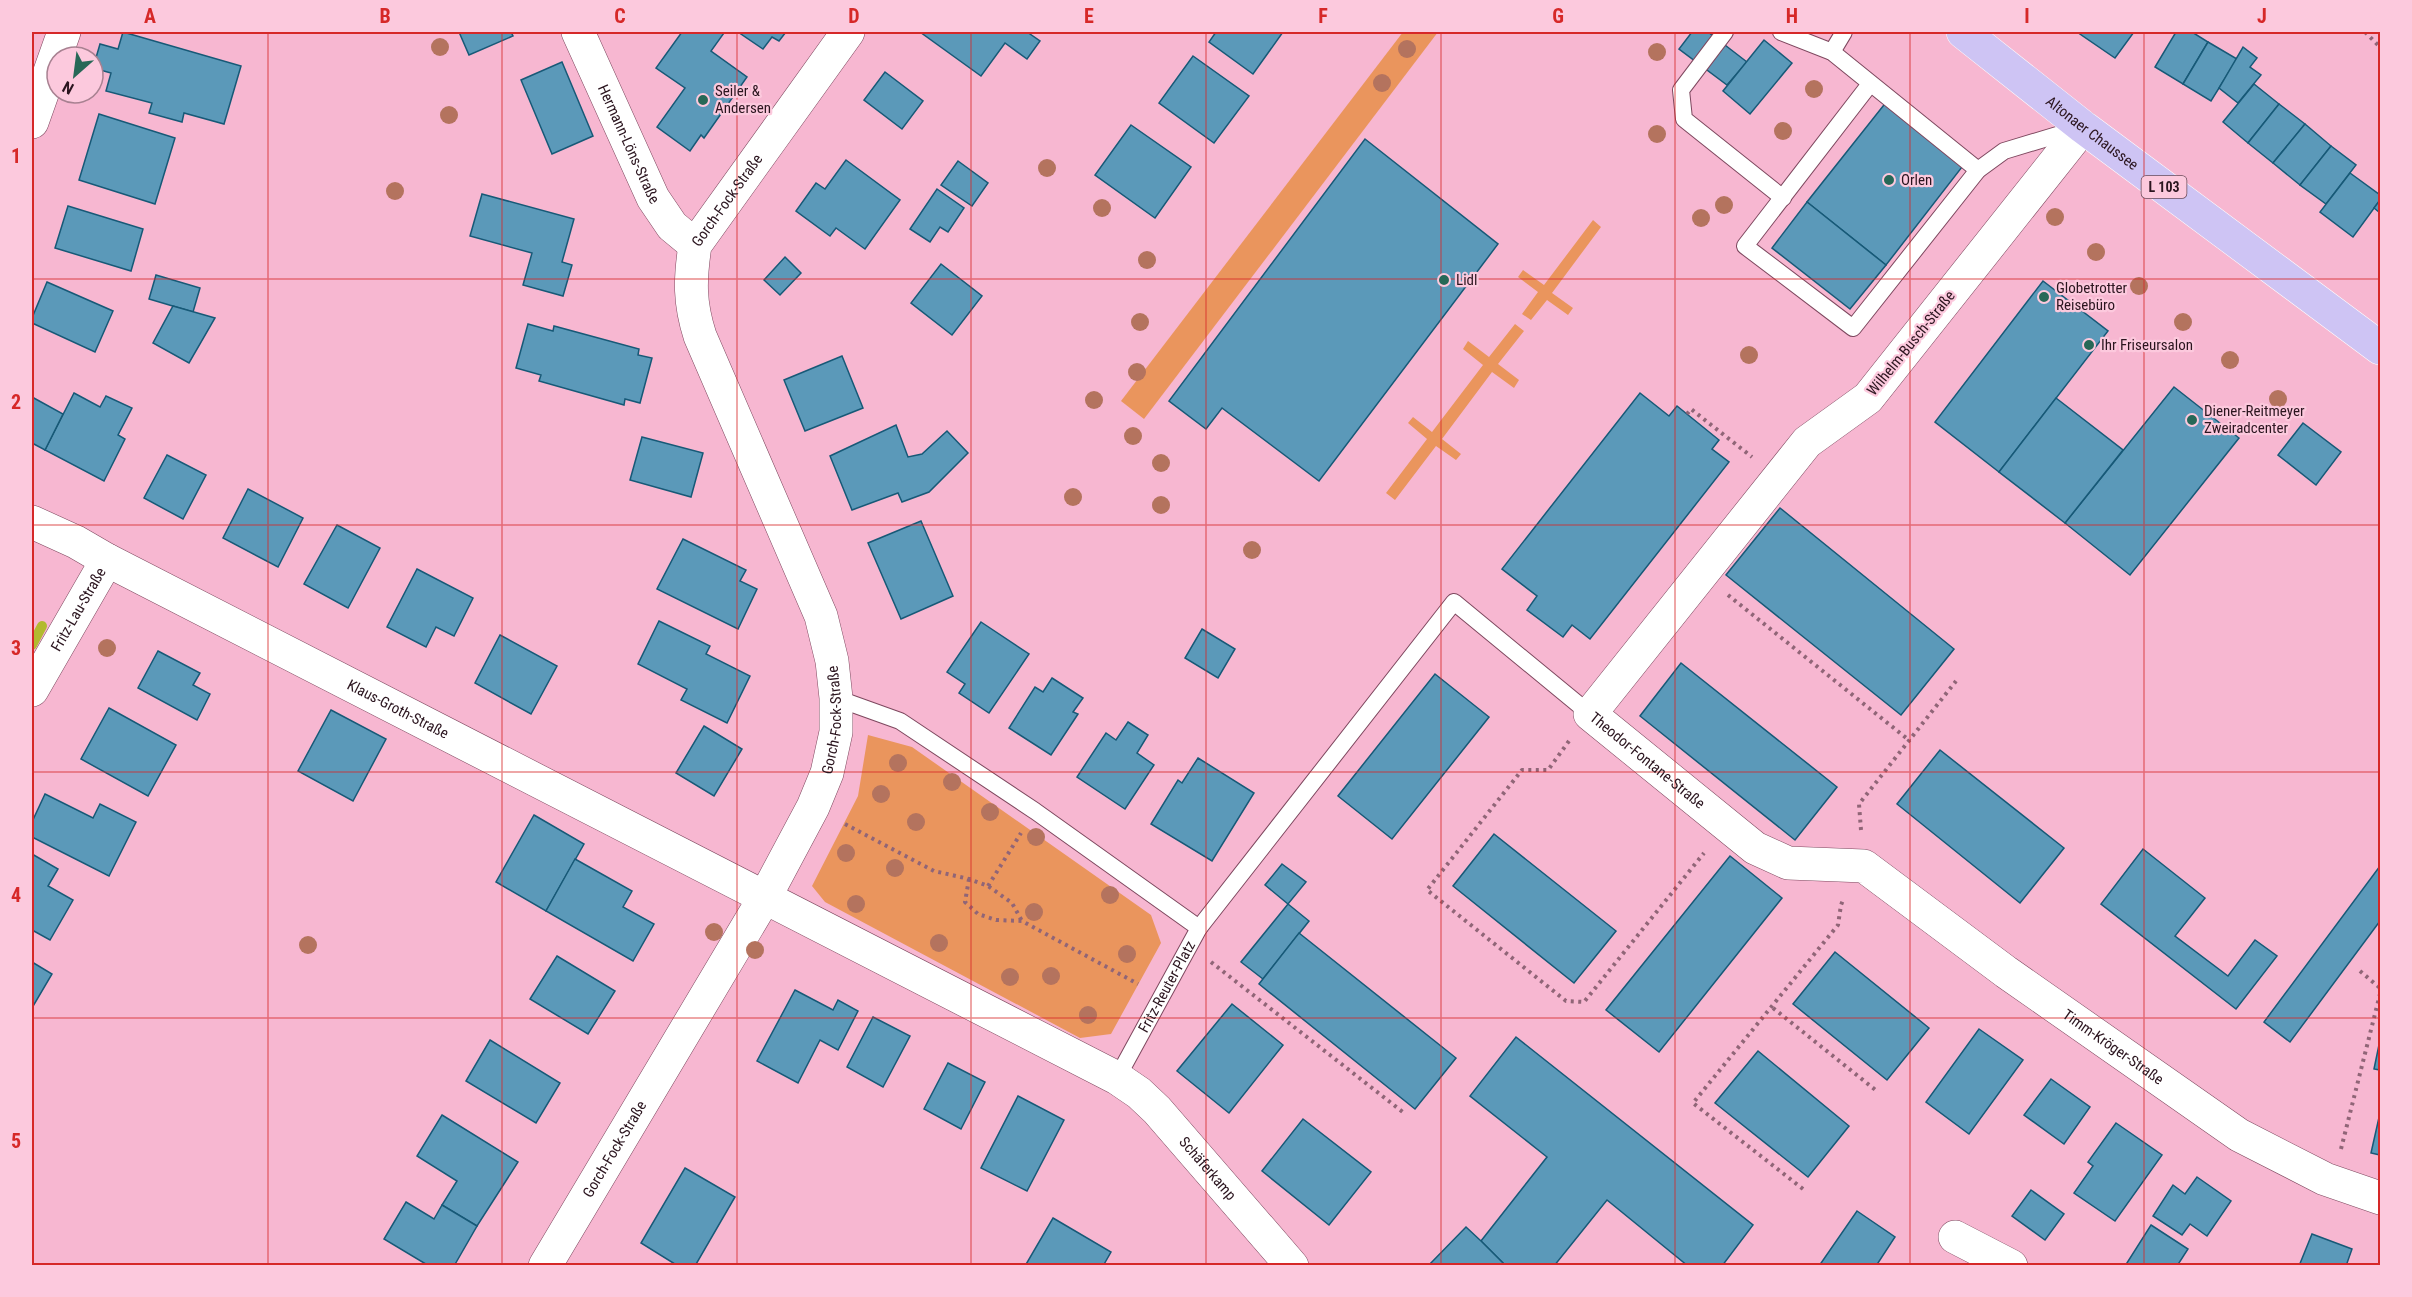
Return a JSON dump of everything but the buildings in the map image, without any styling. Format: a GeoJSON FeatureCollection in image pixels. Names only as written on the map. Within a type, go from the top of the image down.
{"type":"FeatureCollection","features":[{"type":"Feature","properties":{"kind":"main road","name":"Altonaer Chaussee"},"geometry":{"type":"LineString","coordinates":[[1963,32],[2083,127],[2377,341]]}},
{"type":"Feature","properties":{"kind":"street"},"geometry":{"type":"LineString","coordinates":[[32,122],[64,32]]}},
{"type":"Feature","properties":{"kind":"street","name":"Hermann-Löns-Straße"},"geometry":{"type":"LineString","coordinates":[[578,32],[653,198],[672,226],[695,245]]}},
{"type":"Feature","properties":{"kind":"street","name":"Gorch-Fock-Straße"},"geometry":{"type":"LineString","coordinates":[[545,1266],[765,897],[813,807],[827,773],[836,732],[836,698],[832,661],[821,616],[700,336],[693,313],[690,281],[695,245],[848,32]]}},
{"type":"Feature","properties":{"kind":"street","name":"Wilhelm-Busch-Straße"},"geometry":{"type":"LineString","coordinates":[[1590,714],[1807,442],[1868,398],[2083,127]]}},
{"type":"Feature","properties":{"kind":"street","name":"Klaus-Groth-Straße"},"geometry":{"type":"LineString","coordinates":[[32,522],[76,542],[107,560],[765,897]]}},
{"type":"Feature","properties":{"kind":"street","name":"Fritz-Lau-Straße"},"geometry":{"type":"LineString","coordinates":[[32,690],[107,560]]}},
{"type":"Feature","properties":{"kind":"street","name":"Theodor-Fontane-Straße"},"geometry":{"type":"LineString","coordinates":[[1590,714],[1755,848],[1788,863],[1864,866]]}},
{"type":"Feature","properties":{"kind":"street","name":"Timm-Kröger-Straße"},"geometry":{"type":"LineString","coordinates":[[1864,866],[2006,972],[2240,1135],[2325,1179],[2380,1198]]}},
{"type":"Feature","properties":{"kind":"street"},"geometry":{"type":"LineString","coordinates":[[765,897],[1117,1078]]}},
{"type":"Feature","properties":{"kind":"street","name":"Schäferkamp"},"geometry":{"type":"LineString","coordinates":[[1117,1078],[1139,1093],[1157,1110],[1292,1266]]}},
{"type":"Feature","properties":{"kind":"street"},"geometry":{"type":"LineString","coordinates":[[1955,1237],[2011,1266]]}},
{"type":"Feature","properties":{"kind":"lane"},"geometry":{"type":"LineString","coordinates":[[1725,32],[1681,90],[1684,119],[1782,198]]}},
{"type":"Feature","properties":{"kind":"lane"},"geometry":{"type":"LineString","coordinates":[[1781,32],[1832,52],[1978,170]]}},
{"type":"Feature","properties":{"kind":"lane"},"geometry":{"type":"LineString","coordinates":[[1832,52],[1844,32]]}},
{"type":"Feature","properties":{"kind":"lane"},"geometry":{"type":"LineString","coordinates":[[1870,84],[1745,246],[1853,328],[1978,170],[2004,151],[2083,127]]}},
{"type":"Feature","properties":{"kind":"lane","name":"Theodor-Fontane-Straße"},"geometry":{"type":"LineString","coordinates":[[1199,928],[1454,602],[1590,714]]}},
{"type":"Feature","properties":{"kind":"lane","name":"Fritz-Reuter-Platz"},"geometry":{"type":"LineString","coordinates":[[836,698],[900,721],[1035,811],[1199,928],[1117,1078]]}},
{"type":"Feature","properties":{"kind":"path"},"geometry":{"type":"LineString","coordinates":[[2365,32],[2380,47]]}},
{"type":"Feature","properties":{"kind":"path"},"geometry":{"type":"LineString","coordinates":[[1687,414],[1691,409],[1778,477]]}},
{"type":"Feature","properties":{"kind":"path"},"geometry":{"type":"LineString","coordinates":[[1702,573],[1910,741]]}},
{"type":"Feature","properties":{"kind":"path"},"geometry":{"type":"LineString","coordinates":[[1803,1189],[1694,1103],[1838,925],[1841,905],[1864,866],[1859,804],[1956,681]]}},
{"type":"Feature","properties":{"kind":"path"},"geometry":{"type":"LineString","coordinates":[[1590,714],[1548,770],[1522,770],[1427,890],[1566,1001],[1584,1002],[1726,826]]}},
{"type":"Feature","properties":{"kind":"path"},"geometry":{"type":"LineString","coordinates":[[839,821],[934,871],[988,886],[1012,903],[1022,921]]}},
{"type":"Feature","properties":{"kind":"path"},"geometry":{"type":"LineString","coordinates":[[988,886],[1023,830]]}},
{"type":"Feature","properties":{"kind":"path"},"geometry":{"type":"LineString","coordinates":[[969,879],[965,902],[978,914],[996,920],[1022,921],[1148,990]]}},
{"type":"Feature","properties":{"kind":"path"},"geometry":{"type":"LineString","coordinates":[[1209,960],[1404,1113]]}},
{"type":"Feature","properties":{"kind":"path"},"geometry":{"type":"LineString","coordinates":[[2360,971],[2380,988]]}},
{"type":"Feature","properties":{"kind":"path"},"geometry":{"type":"LineString","coordinates":[[2339,1155],[2380,994]]}},
{"type":"Feature","properties":{"kind":"path"},"geometry":{"type":"LineString","coordinates":[[1773,1008],[1878,1092]]}},
{"type":"Feature","properties":{"kind":"shaded area"},"geometry":{"type":"Polygon","coordinates":[[[1403,32],[1438,32],[1144,419],[1121,401],[1403,32]]]}},
{"type":"Feature","properties":{"kind":"shaded area"},"geometry":{"type":"Polygon","coordinates":[[[1593,220],[1601,227],[1552,293],[1573,308],[1568,315],[1547,300],[1531,320],[1522,314],[1538,292],[1518,277],[1523,270],[1544,285],[1593,220]]]}},
{"type":"Feature","properties":{"kind":"shaded area"},"geometry":{"type":"Polygon","coordinates":[[[1515,324],[1524,331],[1498,364],[1519,380],[1514,388],[1492,372],[1442,439],[1461,454],[1456,460],[1436,446],[1395,500],[1386,493],[1427,439],[1408,423],[1413,417],[1432,432],[1483,365],[1463,349],[1468,341],[1489,357],[1515,324]]]}},
{"type":"Feature","properties":{"kind":"shaded area"},"geometry":{"type":"Polygon","coordinates":[[[868,735],[912,747],[1151,915],[1161,943],[1111,1034],[1080,1038],[825,902],[812,886],[858,796],[868,735]]]}},
{"type":"Feature","properties":{"kind":"waterway"},"geometry":{"type":"LineString","coordinates":[[32,645],[42,626]]}},
{"type":"Feature","properties":{"kind":"place","name":"Seiler & Andersen"},"geometry":{"type":"Point","coordinates":[703,100]}},
{"type":"Feature","properties":{"kind":"place","name":"Orlen"},"geometry":{"type":"Point","coordinates":[1889,180]}},
{"type":"Feature","properties":{"kind":"place","name":"Lidl"},"geometry":{"type":"Point","coordinates":[1444,280]}},
{"type":"Feature","properties":{"kind":"place","name":"Globetrotter Reisebüro"},"geometry":{"type":"Point","coordinates":[2044,297]}},
{"type":"Feature","properties":{"kind":"place","name":"Ihr Friseursalon"},"geometry":{"type":"Point","coordinates":[2089,345]}},
{"type":"Feature","properties":{"kind":"place","name":"Diener-Reitmeyer Zweiradcenter"},"geometry":{"type":"Point","coordinates":[2192,420]}}]}
